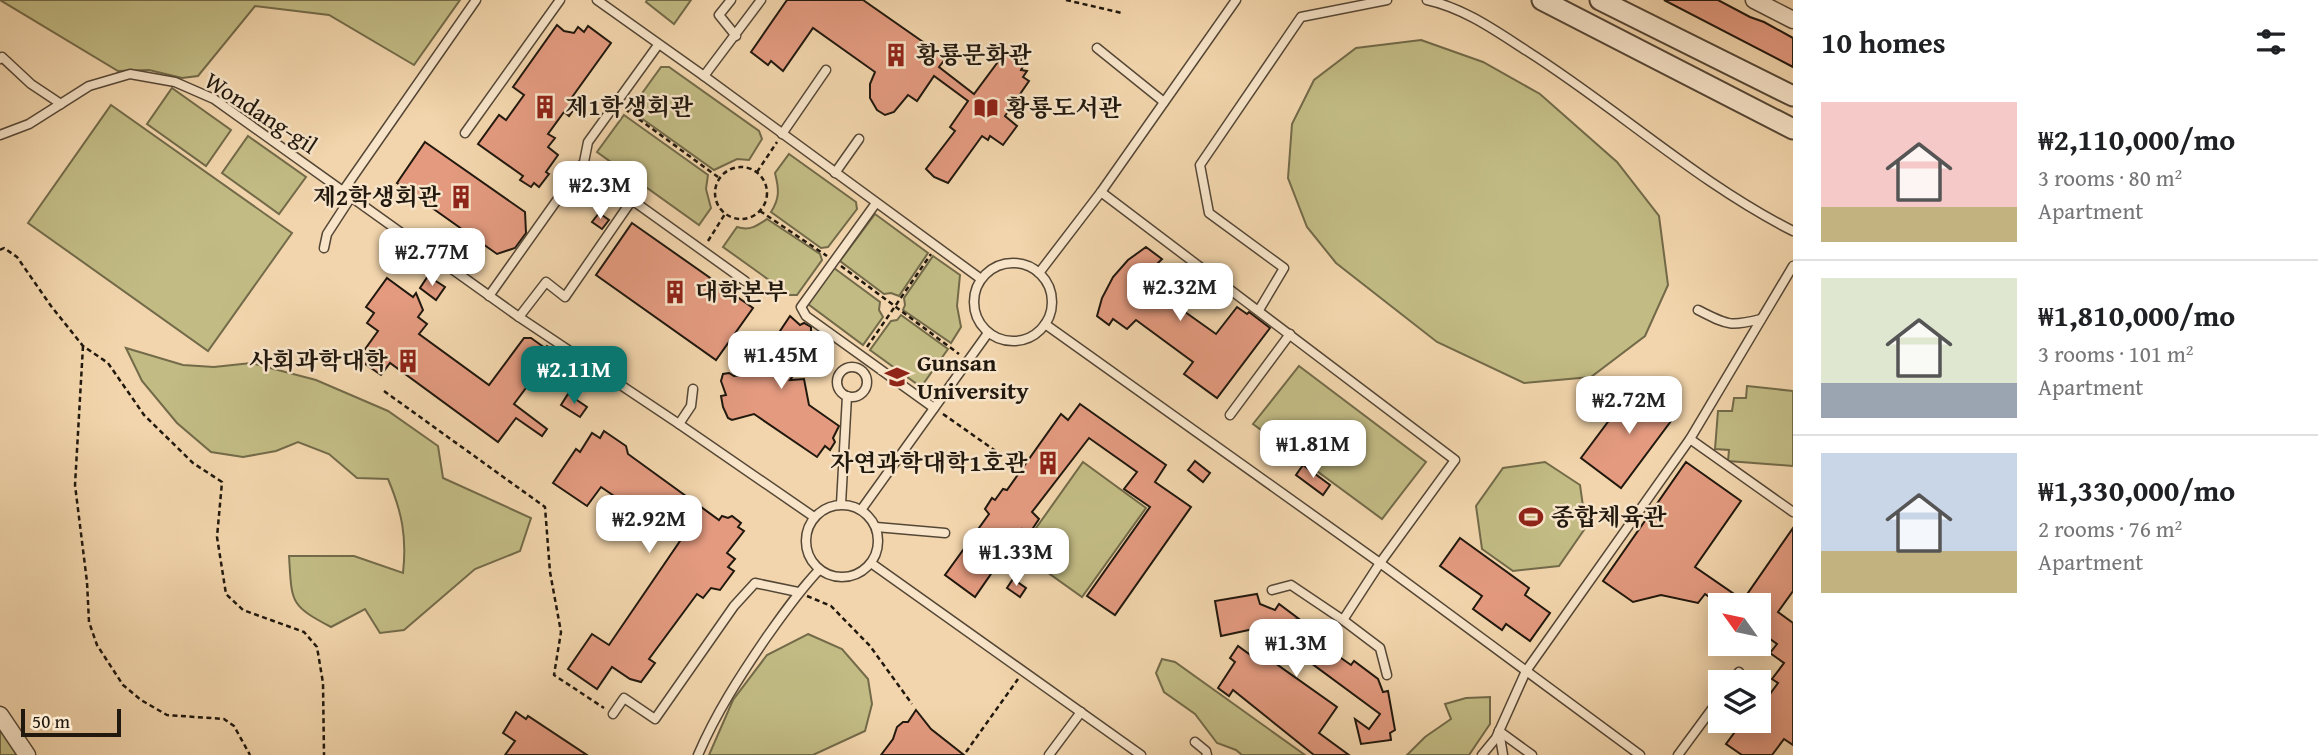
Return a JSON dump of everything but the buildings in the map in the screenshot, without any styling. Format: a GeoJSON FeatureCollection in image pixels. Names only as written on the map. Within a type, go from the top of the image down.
{"type":"FeatureCollection","features":[{"type":"Feature","properties":{"kind":"street"},"geometry":{"type":"LineString","coordinates":[[1542,0],[1793,129]]}},
{"type":"Feature","properties":{"kind":"street"},"geometry":{"type":"LineString","coordinates":[[1601,0],[1793,96]]}},
{"type":"Feature","properties":{"kind":"street"},"geometry":{"type":"LineString","coordinates":[[1756,0],[1793,20]]}},
{"type":"Feature","properties":{"kind":"street"},"geometry":{"type":"LineString","coordinates":[[0,715],[27,755]]}},
{"type":"Feature","properties":{"kind":"lane"},"geometry":{"type":"LineString","coordinates":[[324,248],[327,234],[347,194],[476,0]]}},
{"type":"Feature","properties":{"kind":"lane"},"geometry":{"type":"LineString","coordinates":[[465,133],[560,0]]}},
{"type":"Feature","properties":{"kind":"lane"},"geometry":{"type":"LineString","coordinates":[[597,0],[981,279]]}},
{"type":"Feature","properties":{"kind":"lane"},"geometry":{"type":"LineString","coordinates":[[731,0],[719,16],[736,36]]}},
{"type":"Feature","properties":{"kind":"lane"},"geometry":{"type":"LineString","coordinates":[[704,76],[761,0]]}},
{"type":"Feature","properties":{"kind":"lane"},"geometry":{"type":"LineString","coordinates":[[1039,273],[1101,192],[1236,0]]}},
{"type":"Feature","properties":{"kind":"lane"},"geometry":{"type":"LineString","coordinates":[[1259,310],[1284,268],[1209,213],[1200,165],[1301,16],[1387,0]]}},
{"type":"Feature","properties":{"kind":"lane"},"geometry":{"type":"LineString","coordinates":[[1427,0],[1476,18],[1552,67],[1752,211],[1793,232]]}},
{"type":"Feature","properties":{"kind":"lane"},"geometry":{"type":"LineString","coordinates":[[489,296],[584,162],[588,142],[658,45]]}},
{"type":"Feature","properties":{"kind":"lane"},"geometry":{"type":"LineString","coordinates":[[1097,48],[1164,102]]}},
{"type":"Feature","properties":{"kind":"lane"},"geometry":{"type":"LineString","coordinates":[[0,59],[2,57],[31,84],[61,104]]}},
{"type":"Feature","properties":{"kind":"lane"},"geometry":{"type":"LineString","coordinates":[[782,134],[826,70]]}},
{"type":"Feature","properties":{"kind":"lane","name":"Wondang-gil"},"geometry":{"type":"LineString","coordinates":[[0,135],[29,124],[89,86],[130,74],[174,82],[214,100],[519,317],[814,517]]}},
{"type":"Feature","properties":{"kind":"lane"},"geometry":{"type":"LineString","coordinates":[[835,173],[859,139]]}},
{"type":"Feature","properties":{"kind":"lane"},"geometry":{"type":"LineString","coordinates":[[1101,192],[1455,460],[1380,563],[1343,620]]}},
{"type":"Feature","properties":{"kind":"lane"},"geometry":{"type":"LineString","coordinates":[[519,317],[546,282],[565,297],[632,200],[745,281]]}},
{"type":"Feature","properties":{"kind":"lane"},"geometry":{"type":"LineString","coordinates":[[876,203],[801,307],[806,316],[934,408]]}},
{"type":"Feature","properties":{"kind":"lane"},"geometry":{"type":"LineString","coordinates":[[1002,264],[1028,266],[1039,273],[1051,292],[1050,314],[1045,324],[1036,334],[1025,340],[999,339],[988,333],[975,313],[974,301],[981,279],[1002,264]]}},
{"type":"Feature","properties":{"kind":"lane"},"geometry":{"type":"LineString","coordinates":[[1482,755],[1496,738],[1526,671],[1690,439],[1793,266]]}},
{"type":"Feature","properties":{"kind":"lane"},"geometry":{"type":"LineString","coordinates":[[1698,310],[1734,326],[1762,319]]}},
{"type":"Feature","properties":{"kind":"lane"},"geometry":{"type":"LineString","coordinates":[[1045,324],[1380,563],[1640,755]]}},
{"type":"Feature","properties":{"kind":"lane"},"geometry":{"type":"LineString","coordinates":[[862,510],[988,333]]}},
{"type":"Feature","properties":{"kind":"lane"},"geometry":{"type":"LineString","coordinates":[[1230,415],[1290,334]]}},
{"type":"Feature","properties":{"kind":"lane"},"geometry":{"type":"LineString","coordinates":[[680,424],[691,406],[693,389]]}},
{"type":"Feature","properties":{"kind":"lane"},"geometry":{"type":"LineString","coordinates":[[841,504],[847,396]]}},
{"type":"Feature","properties":{"kind":"lane"},"geometry":{"type":"LineString","coordinates":[[1690,439],[1793,512]]}},
{"type":"Feature","properties":{"kind":"lane"},"geometry":{"type":"LineString","coordinates":[[841,504],[862,510],[876,527],[878,538],[871,563],[854,575],[842,577],[830,576],[819,570],[806,550],[807,527],[814,517],[821,510],[841,504]]}},
{"type":"Feature","properties":{"kind":"lane"},"geometry":{"type":"LineString","coordinates":[[876,527],[945,533]]}},
{"type":"Feature","properties":{"kind":"lane"},"geometry":{"type":"LineString","coordinates":[[871,563],[1141,755]]}},
{"type":"Feature","properties":{"kind":"lane"},"geometry":{"type":"LineString","coordinates":[[698,755],[712,721],[743,671],[798,592],[819,570]]}},
{"type":"Feature","properties":{"kind":"lane"},"geometry":{"type":"LineString","coordinates":[[613,714],[624,698],[655,719],[734,606],[755,583],[798,592]]}},
{"type":"Feature","properties":{"kind":"lane"},"geometry":{"type":"LineString","coordinates":[[1272,590],[1291,585],[1343,620],[1380,649],[1387,675]]}},
{"type":"Feature","properties":{"kind":"lane"},"geometry":{"type":"LineString","coordinates":[[1049,755],[1081,712]]}},
{"type":"Feature","properties":{"kind":"lane"},"geometry":{"type":"LineString","coordinates":[[1678,755],[1708,714]]}},
{"type":"Feature","properties":{"kind":"lane"},"geometry":{"type":"LineString","coordinates":[[1499,731],[1503,755]]}},
{"type":"Feature","properties":{"kind":"lane"},"geometry":{"type":"LineString","coordinates":[[1499,731],[1532,755]]}},
{"type":"Feature","properties":{"kind":"lane"},"geometry":{"type":"LineString","coordinates":[[1195,742],[1207,755]]}},
{"type":"Feature","properties":{"kind":"path"},"geometry":{"type":"LineString","coordinates":[[1066,0],[1122,13]]}},
{"type":"Feature","properties":{"kind":"path"},"geometry":{"type":"LineString","coordinates":[[616,103],[719,178]]}},
{"type":"Feature","properties":{"kind":"path"},"geometry":{"type":"LineString","coordinates":[[757,172],[782,134]]}},
{"type":"Feature","properties":{"kind":"path"},"geometry":{"type":"LineString","coordinates":[[740,166],[757,172],[767,186],[765,204],[760,211],[746,219],[725,214],[715,196],[719,178],[732,168],[740,166]]}},
{"type":"Feature","properties":{"kind":"path"},"geometry":{"type":"LineString","coordinates":[[760,211],[969,361]]}},
{"type":"Feature","properties":{"kind":"path"},"geometry":{"type":"LineString","coordinates":[[702,251],[725,214]]}},
{"type":"Feature","properties":{"kind":"path"},"geometry":{"type":"LineString","coordinates":[[861,355],[936,247]]}},
{"type":"Feature","properties":{"kind":"path"},"geometry":{"type":"LineString","coordinates":[[0,250],[4,248],[17,257],[83,346],[108,363],[153,425],[193,463],[222,482],[217,537],[226,594],[243,610],[304,632],[317,647],[324,683],[324,755]]}},
{"type":"Feature","properties":{"kind":"path"},"geometry":{"type":"LineString","coordinates":[[83,346],[75,485],[89,622],[97,645],[123,684],[141,700],[167,715],[224,719],[234,726],[250,755]]}},
{"type":"Feature","properties":{"kind":"path"},"geometry":{"type":"LineString","coordinates":[[384,391],[545,506],[550,572],[561,632],[554,674],[613,714]]}},
{"type":"Feature","properties":{"kind":"path"},"geometry":{"type":"LineString","coordinates":[[934,408],[1000,453]]}},
{"type":"Feature","properties":{"kind":"path"},"geometry":{"type":"LineString","coordinates":[[798,592],[831,606],[870,646],[912,704]]}},
{"type":"Feature","properties":{"kind":"path"},"geometry":{"type":"LineString","coordinates":[[966,751],[1024,671]]}},
{"type":"Feature","properties":{"kind":"shaded area"},"geometry":{"type":"Polygon","coordinates":[[[0,0],[460,0],[414,65],[329,15],[255,6],[198,76],[182,78],[149,70],[118,71],[0,0]]]}},
{"type":"Feature","properties":{"kind":"shaded area"},"geometry":{"type":"Polygon","coordinates":[[[691,0],[674,24],[646,2],[691,0]]]}},
{"type":"Feature","properties":{"kind":"shaded area"},"geometry":{"type":"Polygon","coordinates":[[[1421,40],[1483,62],[1540,94],[1617,162],[1659,216],[1668,285],[1645,336],[1591,377],[1524,383],[1437,342],[1336,263],[1307,227],[1288,178],[1292,124],[1314,80],[1356,48],[1421,40]]]}},
{"type":"Feature","properties":{"kind":"shaded area"},"geometry":{"type":"Polygon","coordinates":[[[661,67],[669,67],[759,131],[762,139],[749,160],[737,159],[714,170],[630,110],[661,67]]]}},
{"type":"Feature","properties":{"kind":"shaded area"},"geometry":{"type":"Polygon","coordinates":[[[172,88],[231,130],[206,166],[147,124],[172,88]]]}},
{"type":"Feature","properties":{"kind":"shaded area"},"geometry":{"type":"Polygon","coordinates":[[[111,105],[292,233],[208,351],[28,223],[111,105]]]}},
{"type":"Feature","properties":{"kind":"shaded area"},"geometry":{"type":"Polygon","coordinates":[[[624,115],[708,175],[706,189],[711,208],[699,225],[597,152],[624,115]]]}},
{"type":"Feature","properties":{"kind":"shaded area"},"geometry":{"type":"Polygon","coordinates":[[[248,136],[306,177],[279,214],[222,173],[248,136]]]}},
{"type":"Feature","properties":{"kind":"shaded area"},"geometry":{"type":"Polygon","coordinates":[[[789,154],[856,202],[857,209],[828,247],[821,248],[771,212],[778,193],[775,173],[789,154]]]}},
{"type":"Feature","properties":{"kind":"shaded area"},"geometry":{"type":"Polygon","coordinates":[[[875,214],[928,253],[899,296],[884,294],[840,261],[875,214]]]}},
{"type":"Feature","properties":{"kind":"shaded area"},"geometry":{"type":"Polygon","coordinates":[[[767,219],[820,254],[822,260],[797,295],[790,295],[723,247],[737,227],[753,227],[767,219]]]}},
{"type":"Feature","properties":{"kind":"shaded area"},"geometry":{"type":"Polygon","coordinates":[[[933,256],[960,275],[957,306],[961,327],[951,343],[903,310],[904,298],[933,256]]]}},
{"type":"Feature","properties":{"kind":"shaded area"},"geometry":{"type":"Polygon","coordinates":[[[834,268],[880,302],[879,310],[883,317],[863,345],[808,304],[834,268]]]}},
{"type":"Feature","properties":{"kind":"shaded area"},"geometry":{"type":"Polygon","coordinates":[[[901,315],[948,349],[921,387],[870,350],[891,321],[897,320],[901,315]]]}},
{"type":"Feature","properties":{"kind":"shaded area"},"geometry":{"type":"Polygon","coordinates":[[[126,348],[183,365],[214,367],[251,363],[316,380],[388,411],[438,446],[443,478],[531,518],[520,551],[475,569],[404,630],[380,633],[365,609],[331,627],[307,613],[295,600],[289,556],[354,556],[403,573],[402,525],[388,479],[357,478],[329,454],[298,442],[276,451],[243,457],[211,452],[177,423],[142,381],[126,348]]]}},
{"type":"Feature","properties":{"kind":"shaded area"},"geometry":{"type":"Polygon","coordinates":[[[1299,366],[1426,462],[1382,519],[1253,424],[1299,366]]]}},
{"type":"Feature","properties":{"kind":"shaded area"},"geometry":{"type":"Polygon","coordinates":[[[1747,386],[1793,391],[1793,466],[1728,461],[1729,450],[1715,449],[1718,411],[1732,411],[1734,398],[1746,398],[1747,386]]]}},
{"type":"Feature","properties":{"kind":"shaded area"},"geometry":{"type":"Polygon","coordinates":[[[1083,462],[1146,508],[1082,597],[1019,552],[1083,462]]]}},
{"type":"Feature","properties":{"kind":"shaded area","name":"종합체육관"},"geometry":{"type":"Polygon","coordinates":[[[1545,462],[1580,485],[1586,527],[1559,566],[1513,571],[1482,549],[1476,506],[1503,468],[1545,462]]]}},
{"type":"Feature","properties":{"kind":"shaded area"},"geometry":{"type":"Polygon","coordinates":[[[808,634],[842,649],[868,679],[872,704],[865,731],[813,755],[709,755],[733,700],[767,655],[808,634]]]}},
{"type":"Feature","properties":{"kind":"shaded area"},"geometry":{"type":"Polygon","coordinates":[[[1162,659],[1175,662],[1305,755],[1242,755],[1217,743],[1195,714],[1164,692],[1156,673],[1162,659]]]}},
{"type":"Feature","properties":{"kind":"shaded area"},"geometry":{"type":"Polygon","coordinates":[[[1490,697],[1490,724],[1469,755],[1407,755],[1425,737],[1451,719],[1445,704],[1466,698],[1490,697]]]}},
{"type":"Feature","properties":{"kind":"shaded area"},"geometry":{"type":"Polygon","coordinates":[[[0,723],[17,755],[0,755],[0,723]]]}},
{"type":"Feature","properties":{"kind":"place","name":"황룡문화관"},"geometry":{"type":"Point","coordinates":[896,55]}},
{"type":"Feature","properties":{"kind":"place","name":"제1학생회관"},"geometry":{"type":"Point","coordinates":[545,107]}},
{"type":"Feature","properties":{"kind":"place","name":"황룡도서관"},"geometry":{"type":"Point","coordinates":[986,108]}},
{"type":"Feature","properties":{"kind":"place","name":"제2학생회관"},"geometry":{"type":"Point","coordinates":[461,197]}},
{"type":"Feature","properties":{"kind":"place","name":"대학본부"},"geometry":{"type":"Point","coordinates":[675,292]}},
{"type":"Feature","properties":{"kind":"place","name":"사회과학대학"},"geometry":{"type":"Point","coordinates":[408,361]}},
{"type":"Feature","properties":{"kind":"place","name":"Gunsan University"},"geometry":{"type":"Point","coordinates":[897,377]}},
{"type":"Feature","properties":{"kind":"place","name":"자연과학대학1호관"},"geometry":{"type":"Point","coordinates":[1048,463]}},
{"type":"Feature","properties":{"kind":"place","name":"종합체육관"},"geometry":{"type":"Point","coordinates":[1531,517]}}]}
